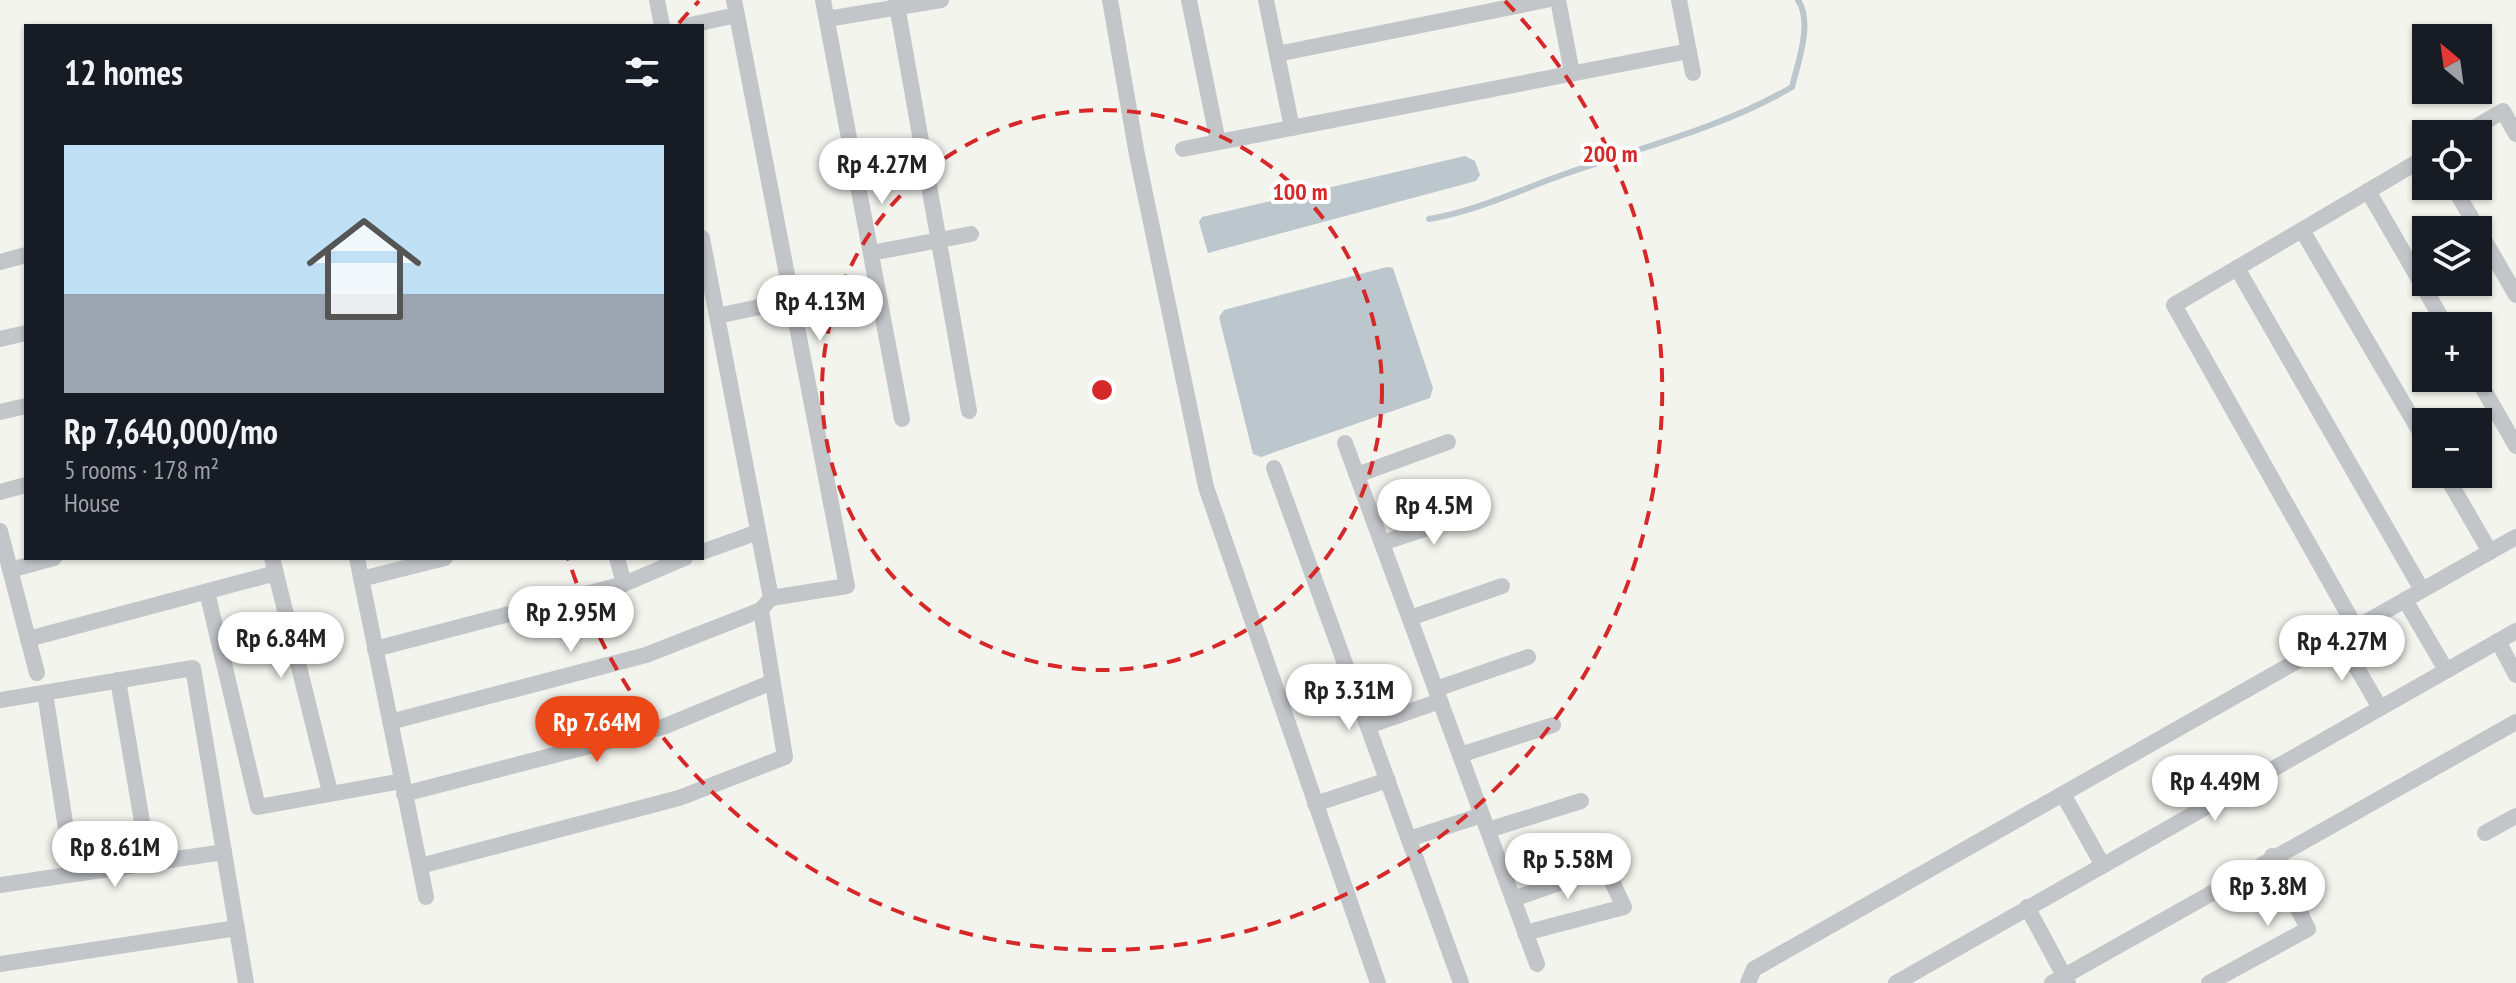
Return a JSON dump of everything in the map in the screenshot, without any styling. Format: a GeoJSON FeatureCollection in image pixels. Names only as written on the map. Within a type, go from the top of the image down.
{"type":"FeatureCollection","features":[{"type":"Feature","properties":{"kind":"street"},"geometry":{"type":"LineString","coordinates":[[657,0],[662,24]]}},
{"type":"Feature","properties":{"kind":"street"},"geometry":{"type":"LineString","coordinates":[[823,0],[902,419]]}},
{"type":"Feature","properties":{"kind":"street"},"geometry":{"type":"LineString","coordinates":[[827,19],[897,4],[941,0]]}},
{"type":"Feature","properties":{"kind":"street"},"geometry":{"type":"LineString","coordinates":[[1110,0],[1137,155],[1206,487],[1378,983]]}},
{"type":"Feature","properties":{"kind":"street"},"geometry":{"type":"LineString","coordinates":[[1189,0],[1218,142]]}},
{"type":"Feature","properties":{"kind":"street"},"geometry":{"type":"LineString","coordinates":[[1266,0],[1292,128]]}},
{"type":"Feature","properties":{"kind":"street"},"geometry":{"type":"LineString","coordinates":[[1277,54],[1476,7],[1546,0]]}},
{"type":"Feature","properties":{"kind":"street"},"geometry":{"type":"LineString","coordinates":[[1558,0],[1572,73]]}},
{"type":"Feature","properties":{"kind":"street"},"geometry":{"type":"LineString","coordinates":[[1679,0],[1693,73]]}},
{"type":"Feature","properties":{"kind":"street"},"geometry":{"type":"LineString","coordinates":[[897,4],[969,411]]}},
{"type":"Feature","properties":{"kind":"street"},"geometry":{"type":"LineString","coordinates":[[390,722],[646,655],[766,604],[847,586],[735,8],[691,24]]}},
{"type":"Feature","properties":{"kind":"street"},"geometry":{"type":"LineString","coordinates":[[1183,149],[1689,51]]}},
{"type":"Feature","properties":{"kind":"street"},"geometry":{"type":"LineString","coordinates":[[2488,120],[2503,111],[2516,134]]}},
{"type":"Feature","properties":{"kind":"street"},"geometry":{"type":"LineString","coordinates":[[2356,628],[2174,305],[2412,165]]}},
{"type":"Feature","properties":{"kind":"street"},"geometry":{"type":"LineString","coordinates":[[2368,191],[2438,312]]}},
{"type":"Feature","properties":{"kind":"street"},"geometry":{"type":"LineString","coordinates":[[2461,200],[2516,295]]}},
{"type":"Feature","properties":{"kind":"street"},"geometry":{"type":"LineString","coordinates":[[2302,230],[2412,418]]}},
{"type":"Feature","properties":{"kind":"street"},"geometry":{"type":"LineString","coordinates":[[871,253],[971,234]]}},
{"type":"Feature","properties":{"kind":"street"},"geometry":{"type":"LineString","coordinates":[[420,866],[679,798],[785,757],[772,682],[758,532],[711,309],[704,254]]}},
{"type":"Feature","properties":{"kind":"street"},"geometry":{"type":"LineString","coordinates":[[0,262],[24,256]]}},
{"type":"Feature","properties":{"kind":"street"},"geometry":{"type":"LineString","coordinates":[[2237,268],[2422,590]]}},
{"type":"Feature","properties":{"kind":"street"},"geometry":{"type":"LineString","coordinates":[[711,309],[792,300]]}},
{"type":"Feature","properties":{"kind":"street"},"geometry":{"type":"LineString","coordinates":[[0,339],[24,333]]}},
{"type":"Feature","properties":{"kind":"street"},"geometry":{"type":"LineString","coordinates":[[2485,392],[2516,446]]}},
{"type":"Feature","properties":{"kind":"street"},"geometry":{"type":"LineString","coordinates":[[0,412],[24,406]]}},
{"type":"Feature","properties":{"kind":"street"},"geometry":{"type":"LineString","coordinates":[[1357,475],[1448,442]]}},
{"type":"Feature","properties":{"kind":"street"},"geometry":{"type":"LineString","coordinates":[[1345,443],[1537,964]]}},
{"type":"Feature","properties":{"kind":"street"},"geometry":{"type":"LineString","coordinates":[[1274,468],[1461,983]]}},
{"type":"Feature","properties":{"kind":"street"},"geometry":{"type":"LineString","coordinates":[[0,492],[24,486]]}},
{"type":"Feature","properties":{"kind":"street"},"geometry":{"type":"LineString","coordinates":[[2453,488],[2490,552]]}},
{"type":"Feature","properties":{"kind":"street"},"geometry":{"type":"LineString","coordinates":[[1382,543],[1474,513]]}},
{"type":"Feature","properties":{"kind":"street"},"geometry":{"type":"LineString","coordinates":[[0,531],[37,673]]}},
{"type":"Feature","properties":{"kind":"street"},"geometry":{"type":"LineString","coordinates":[[704,551],[758,532]]}},
{"type":"Feature","properties":{"kind":"street"},"geometry":{"type":"LineString","coordinates":[[1748,983],[1754,969],[2516,537]]}},
{"type":"Feature","properties":{"kind":"street"},"geometry":{"type":"LineString","coordinates":[[10,570],[47,560]]}},
{"type":"Feature","properties":{"kind":"street"},"geometry":{"type":"LineString","coordinates":[[357,560],[426,897]]}},
{"type":"Feature","properties":{"kind":"street"},"geometry":{"type":"LineString","coordinates":[[361,579],[437,560]]}},
{"type":"Feature","properties":{"kind":"street"},"geometry":{"type":"LineString","coordinates":[[618,560],[624,584]]}},
{"type":"Feature","properties":{"kind":"street"},"geometry":{"type":"LineString","coordinates":[[375,649],[624,584],[680,560]]}},
{"type":"Feature","properties":{"kind":"street"},"geometry":{"type":"LineString","coordinates":[[28,639],[207,592],[274,566],[330,792]]}},
{"type":"Feature","properties":{"kind":"street"},"geometry":{"type":"LineString","coordinates":[[1410,618],[1502,586]]}},
{"type":"Feature","properties":{"kind":"street"},"geometry":{"type":"LineString","coordinates":[[207,592],[258,807],[330,792],[403,788],[663,727],[772,682]]}},
{"type":"Feature","properties":{"kind":"street"},"geometry":{"type":"LineString","coordinates":[[2405,600],[2446,670]]}},
{"type":"Feature","properties":{"kind":"street"},"geometry":{"type":"LineString","coordinates":[[1896,983],[2516,631]]}},
{"type":"Feature","properties":{"kind":"street"},"geometry":{"type":"LineString","coordinates":[[2339,637],[2380,708]]}},
{"type":"Feature","properties":{"kind":"street"},"geometry":{"type":"LineString","coordinates":[[2498,641],[2516,675]]}},
{"type":"Feature","properties":{"kind":"street"},"geometry":{"type":"LineString","coordinates":[[1368,726],[1528,657]]}},
{"type":"Feature","properties":{"kind":"street"},"geometry":{"type":"LineString","coordinates":[[0,700],[193,668],[246,983]]}},
{"type":"Feature","properties":{"kind":"street"},"geometry":{"type":"LineString","coordinates":[[118,680],[149,863]]}},
{"type":"Feature","properties":{"kind":"street"},"geometry":{"type":"LineString","coordinates":[[45,693],[73,874]]}},
{"type":"Feature","properties":{"kind":"street"},"geometry":{"type":"LineString","coordinates":[[2027,907],[2062,981],[2272,856],[2516,722]]}},
{"type":"Feature","properties":{"kind":"street"},"geometry":{"type":"LineString","coordinates":[[1460,755],[1553,725]]}},
{"type":"Feature","properties":{"kind":"street"},"geometry":{"type":"LineString","coordinates":[[1315,804],[1388,780]]}},
{"type":"Feature","properties":{"kind":"street"},"geometry":{"type":"LineString","coordinates":[[2063,794],[2102,864]]}},
{"type":"Feature","properties":{"kind":"street"},"geometry":{"type":"LineString","coordinates":[[1409,839],[1581,801]]}},
{"type":"Feature","properties":{"kind":"street"},"geometry":{"type":"LineString","coordinates":[[2485,833],[2516,816]]}},
{"type":"Feature","properties":{"kind":"street"},"geometry":{"type":"LineString","coordinates":[[0,884],[224,852]]}},
{"type":"Feature","properties":{"kind":"street"},"geometry":{"type":"LineString","coordinates":[[2209,983],[2308,929],[2272,856]]}},
{"type":"Feature","properties":{"kind":"street"},"geometry":{"type":"LineString","coordinates":[[1513,899],[1605,867],[1624,907],[1525,933]]}},
{"type":"Feature","properties":{"kind":"street"},"geometry":{"type":"LineString","coordinates":[[0,964],[237,928]]}},
{"type":"Feature","properties":{"kind":"shaded area"},"geometry":{"type":"Polygon","coordinates":[[[1465,156],[1475,161],[1480,175],[1476,181],[1208,253],[1199,222],[1202,217],[1465,156]]]}},
{"type":"Feature","properties":{"kind":"shaded area"},"geometry":{"type":"Polygon","coordinates":[[[1387,267],[1393,268],[1433,388],[1430,398],[1261,457],[1253,454],[1219,317],[1224,310],[1387,267]]]}},
{"type":"Feature","properties":{"kind":"waterway"},"geometry":{"type":"LineString","coordinates":[[1429,219],[1482,205],[1711,125],[1792,87],[1804,31],[1798,0]]}}]}
